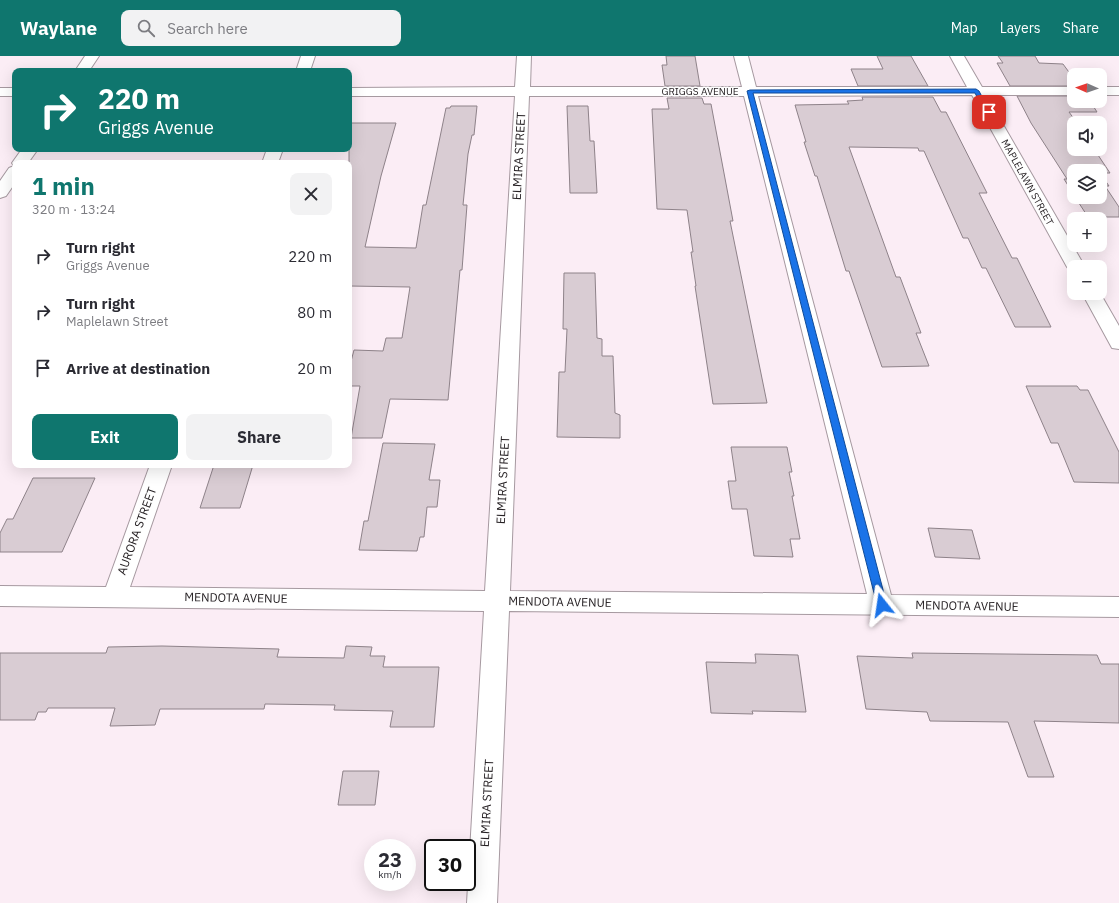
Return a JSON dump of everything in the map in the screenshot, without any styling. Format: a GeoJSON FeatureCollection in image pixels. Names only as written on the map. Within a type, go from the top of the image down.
{"type":"FeatureCollection","features":[{"type":"Feature","properties":{"kind":"street"},"geometry":{"type":"LineString","coordinates":[[84,68],[92,56]]}},
{"type":"Feature","properties":{"kind":"street"},"geometry":{"type":"LineString","coordinates":[[304,68],[308,56]]}},
{"type":"Feature","properties":{"kind":"street","name":"ELMIRA STREET"},"geometry":{"type":"LineString","coordinates":[[482,903],[524,56]]}},
{"type":"Feature","properties":{"kind":"street"},"geometry":{"type":"LineString","coordinates":[[741,56],[882,605]]}},
{"type":"Feature","properties":{"kind":"street","name":"MAPLELAWN STREET"},"geometry":{"type":"LineString","coordinates":[[957,56],[1072,260]]}},
{"type":"Feature","properties":{"kind":"street","name":"GRIGGS AVENUE"},"geometry":{"type":"LineString","coordinates":[[352,92],[1067,91]]}},
{"type":"Feature","properties":{"kind":"street"},"geometry":{"type":"LineString","coordinates":[[1107,91],[1119,91]]}},
{"type":"Feature","properties":{"kind":"street"},"geometry":{"type":"LineString","coordinates":[[0,92],[12,92]]}},
{"type":"Feature","properties":{"kind":"street"},"geometry":{"type":"LineString","coordinates":[[0,193],[12,175]]}},
{"type":"Feature","properties":{"kind":"street"},"geometry":{"type":"LineString","coordinates":[[1095,300],[1119,343]]}},
{"type":"Feature","properties":{"kind":"street","name":"AURORA STREET"},"geometry":{"type":"LineString","coordinates":[[114,597],[160,468]]}},
{"type":"Feature","properties":{"kind":"street","name":"MENDOTA AVENUE"},"geometry":{"type":"LineString","coordinates":[[0,596],[1119,607]]}},
{"type":"Feature","properties":{"kind":"building"},"geometry":{"type":"Polygon","coordinates":[[[666,56],[695,56],[700,86],[665,86],[662,65],[667,65],[666,56]]]}},
{"type":"Feature","properties":{"kind":"building"},"geometry":{"type":"Polygon","coordinates":[[[877,56],[911,56],[928,86],[858,86],[851,69],[883,69],[877,56]]]}},
{"type":"Feature","properties":{"kind":"building"},"geometry":{"type":"Polygon","coordinates":[[[998,56],[1035,56],[1039,63],[1063,64],[1067,69],[1067,86],[1010,86],[997,63],[1003,63],[998,56]]]}},
{"type":"Feature","properties":{"kind":"building"},"geometry":{"type":"Polygon","coordinates":[[[1017,96],[1067,96],[1067,108],[1094,108],[1097,112],[1069,112],[1072,116],[1067,116],[1067,156],[1099,156],[1104,164],[1067,164],[1067,179],[1031,123],[1017,96]]]}},
{"type":"Feature","properties":{"kind":"building"},"geometry":{"type":"Polygon","coordinates":[[[862,97],[933,97],[941,112],[946,112],[987,193],[979,193],[1012,258],[1017,258],[1051,327],[1015,327],[986,268],[982,268],[968,238],[963,238],[924,151],[919,151],[918,148],[849,147],[896,277],[900,277],[921,333],[916,333],[929,366],[882,367],[849,271],[846,271],[817,176],[815,176],[804,142],[806,142],[795,105],[849,104],[847,101],[863,100],[862,97]]]}},
{"type":"Feature","properties":{"kind":"building"},"geometry":{"type":"Polygon","coordinates":[[[667,98],[702,98],[704,104],[711,104],[733,221],[730,221],[767,403],[713,404],[695,286],[691,252],[693,252],[687,210],[657,209],[652,109],[669,109],[667,98]]]}},
{"type":"Feature","properties":{"kind":"building"},"geometry":{"type":"Polygon","coordinates":[[[451,106],[477,106],[474,135],[472,135],[468,154],[463,205],[467,205],[462,270],[460,270],[448,400],[390,399],[382,438],[352,438],[360,386],[352,386],[352,358],[354,350],[383,351],[386,338],[402,338],[410,287],[352,286],[352,160],[349,160],[349,152],[352,152],[352,123],[396,123],[381,176],[365,247],[416,248],[423,205],[426,205],[446,108],[450,108],[451,106]]]}},
{"type":"Feature","properties":{"kind":"building"},"geometry":{"type":"Polygon","coordinates":[[[567,106],[588,106],[590,141],[594,141],[597,193],[570,193],[567,106]]]}},
{"type":"Feature","properties":{"kind":"building"},"geometry":{"type":"Polygon","coordinates":[[[1107,189],[1119,207],[1119,217],[1107,217],[1107,212],[1085,212],[1080,204],[1107,204],[1107,189]]]}},
{"type":"Feature","properties":{"kind":"building"},"geometry":{"type":"Polygon","coordinates":[[[564,273],[595,273],[597,338],[602,339],[602,356],[613,356],[615,413],[620,415],[620,438],[557,437],[559,372],[565,372],[567,329],[563,329],[564,273]]]}},
{"type":"Feature","properties":{"kind":"building"},"geometry":{"type":"Polygon","coordinates":[[[1026,386],[1077,386],[1080,390],[1088,390],[1119,452],[1119,483],[1074,482],[1058,443],[1051,443],[1026,386]]]}},
{"type":"Feature","properties":{"kind":"building"},"geometry":{"type":"Polygon","coordinates":[[[383,443],[435,444],[429,480],[440,480],[437,507],[427,507],[424,537],[420,537],[417,551],[359,550],[364,521],[368,521],[383,443]]]}},
{"type":"Feature","properties":{"kind":"building"},"geometry":{"type":"Polygon","coordinates":[[[731,447],[787,447],[792,472],[789,472],[794,496],[792,496],[800,539],[790,539],[793,557],[754,556],[747,509],[732,509],[728,481],[736,481],[731,447]]]}},
{"type":"Feature","properties":{"kind":"building"},"geometry":{"type":"Polygon","coordinates":[[[213,468],[252,468],[240,508],[200,508],[213,468]]]}},
{"type":"Feature","properties":{"kind":"building"},"geometry":{"type":"Polygon","coordinates":[[[33,478],[95,478],[62,552],[0,552],[0,533],[7,519],[13,519],[33,478]]]}},
{"type":"Feature","properties":{"kind":"building"},"geometry":{"type":"Polygon","coordinates":[[[928,528],[972,530],[980,559],[935,557],[928,528]]]}},
{"type":"Feature","properties":{"kind":"building"},"geometry":{"type":"Polygon","coordinates":[[[162,646],[279,649],[277,657],[344,658],[346,646],[372,647],[370,656],[385,656],[383,667],[439,667],[434,727],[390,727],[393,711],[334,710],[335,705],[265,704],[264,709],[160,709],[155,725],[110,726],[115,708],[48,708],[46,712],[38,712],[35,720],[0,720],[0,653],[106,653],[108,647],[162,646]]]}},
{"type":"Feature","properties":{"kind":"building"},"geometry":{"type":"Polygon","coordinates":[[[912,653],[1097,655],[1101,664],[1119,664],[1119,723],[1034,721],[1054,777],[1028,777],[1008,722],[930,721],[927,712],[866,709],[857,656],[913,658],[912,653]]]}},
{"type":"Feature","properties":{"kind":"building"},"geometry":{"type":"Polygon","coordinates":[[[755,654],[798,655],[806,712],[752,711],[753,714],[711,713],[706,662],[756,663],[755,654]]]}},
{"type":"Feature","properties":{"kind":"building"},"geometry":{"type":"Polygon","coordinates":[[[343,771],[379,771],[375,805],[338,805],[343,771]]]}},
{"type":"Feature","properties":{"kind":"route"},"geometry":{"type":"LineString","coordinates":[[882,605],[750,91],[976,91],[989,112]]}}]}
